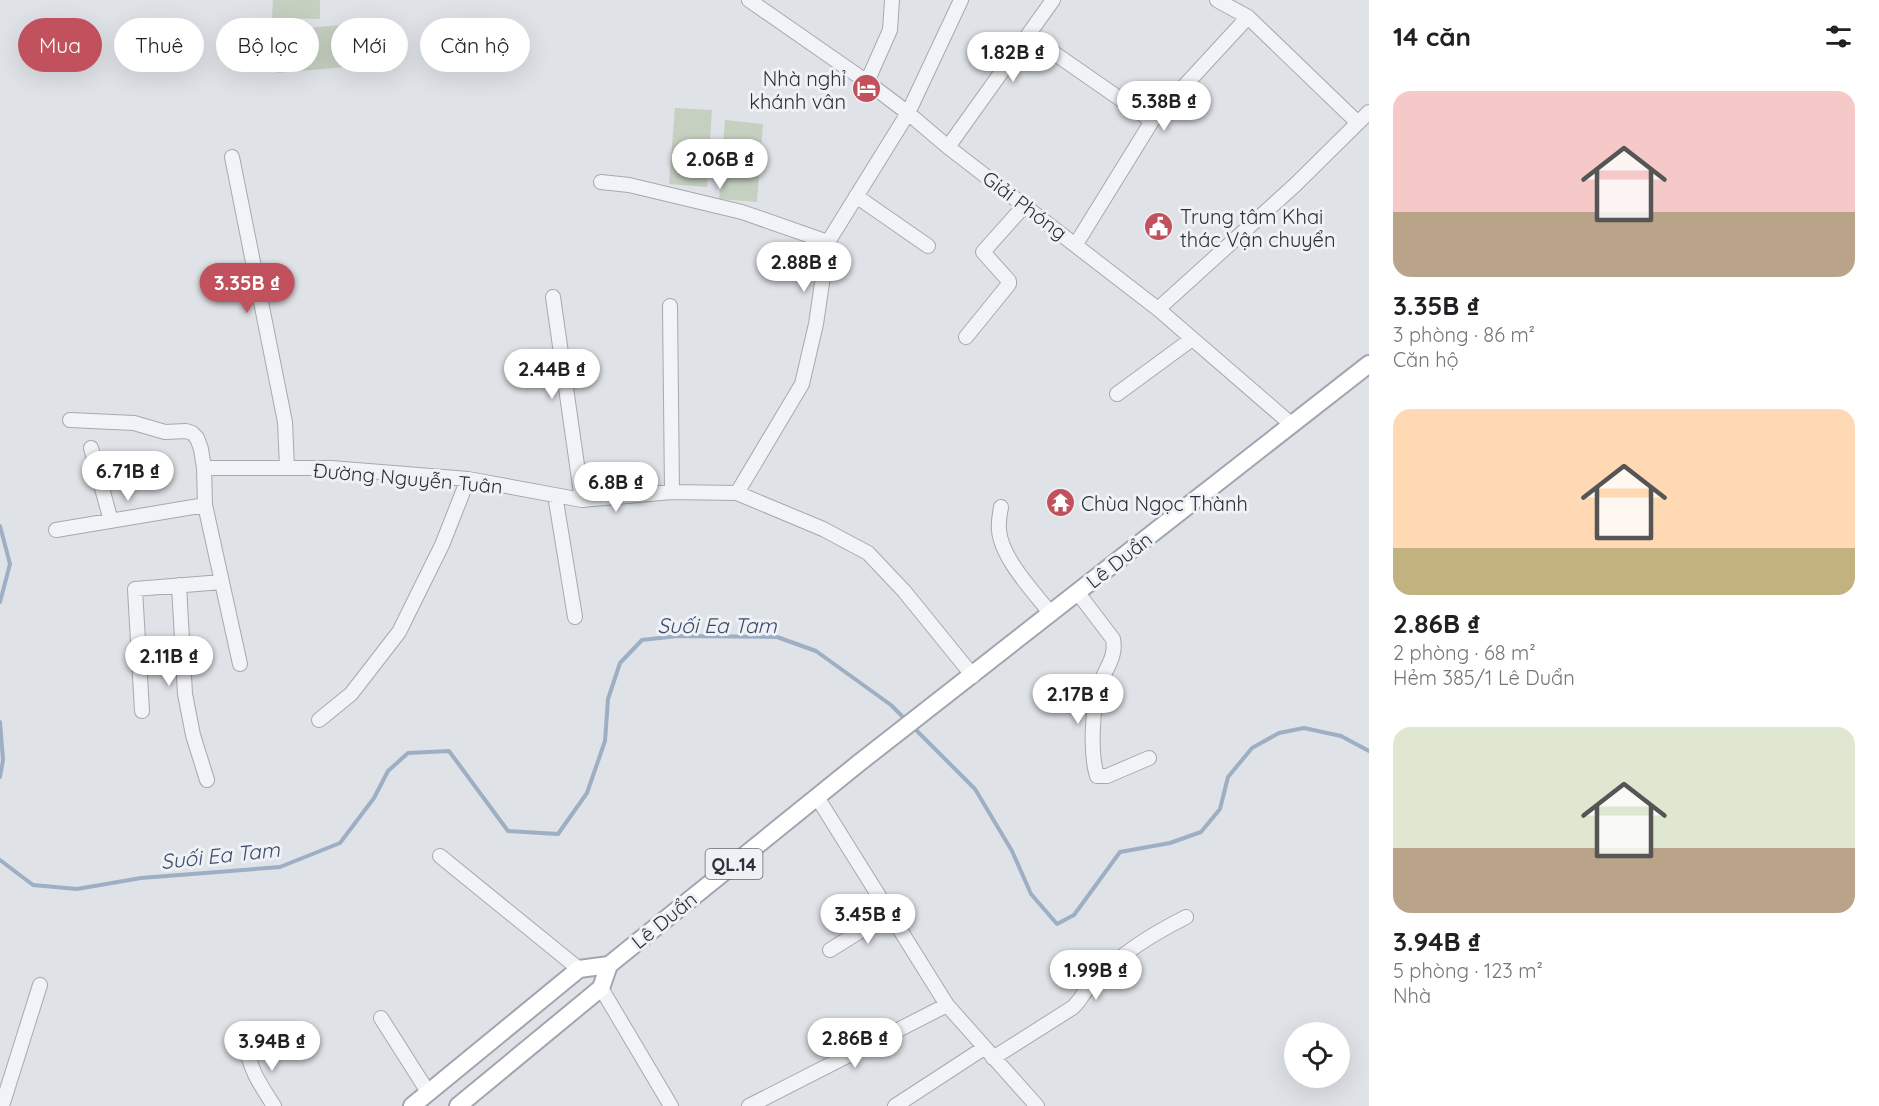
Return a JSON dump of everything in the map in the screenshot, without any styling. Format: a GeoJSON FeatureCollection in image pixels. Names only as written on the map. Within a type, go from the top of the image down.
{"type":"FeatureCollection","features":[{"type":"Feature","properties":{"kind":"main road","name":"Lê Duẩn"},"geometry":{"type":"LineString","coordinates":[[609,965],[859,763],[1369,364]]}},
{"type":"Feature","properties":{"kind":"main road"},"geometry":{"type":"LineString","coordinates":[[412,1106],[579,969],[609,965],[601,988],[461,1105]]}},
{"type":"Feature","properties":{"kind":"street","name":"Giải Phóng"},"geometry":{"type":"LineString","coordinates":[[749,0],[867,82],[1076,244],[1158,309],[1291,424]]}},
{"type":"Feature","properties":{"kind":"street"},"geometry":{"type":"LineString","coordinates":[[867,82],[890,30],[892,0]]}},
{"type":"Feature","properties":{"kind":"street"},"geometry":{"type":"LineString","coordinates":[[737,494],[802,384],[816,324],[828,242],[908,113],[961,0]]}},
{"type":"Feature","properties":{"kind":"street"},"geometry":{"type":"LineString","coordinates":[[948,147],[1053,0]]}},
{"type":"Feature","properties":{"kind":"street"},"geometry":{"type":"LineString","coordinates":[[1217,0],[1248,17],[1358,123]]}},
{"type":"Feature","properties":{"kind":"street"},"geometry":{"type":"LineString","coordinates":[[1076,244],[1152,122],[1248,17]]}},
{"type":"Feature","properties":{"kind":"street"},"geometry":{"type":"LineString","coordinates":[[1028,35],[1152,122]]}},
{"type":"Feature","properties":{"kind":"street"},"geometry":{"type":"LineString","coordinates":[[1158,309],[1295,185],[1369,112]]}},
{"type":"Feature","properties":{"kind":"street"},"geometry":{"type":"LineString","coordinates":[[232,157],[285,422],[287,468]]}},
{"type":"Feature","properties":{"kind":"street"},"geometry":{"type":"LineString","coordinates":[[602,182],[629,185],[742,212],[828,242]]}},
{"type":"Feature","properties":{"kind":"street"},"geometry":{"type":"LineString","coordinates":[[856,196],[928,246]]}},
{"type":"Feature","properties":{"kind":"street"},"geometry":{"type":"LineString","coordinates":[[966,337],[1009,284],[1009,280],[983,252],[1025,205]]}},
{"type":"Feature","properties":{"kind":"street"},"geometry":{"type":"LineString","coordinates":[[553,297],[582,500]]}},
{"type":"Feature","properties":{"kind":"street"},"geometry":{"type":"LineString","coordinates":[[670,306],[672,492]]}},
{"type":"Feature","properties":{"kind":"street"},"geometry":{"type":"LineString","coordinates":[[1117,394],[1192,339]]}},
{"type":"Feature","properties":{"kind":"street"},"geometry":{"type":"LineString","coordinates":[[70,420],[134,423],[165,432],[186,431],[197,438],[204,468],[206,505],[240,664]]}},
{"type":"Feature","properties":{"kind":"street"},"geometry":{"type":"LineString","coordinates":[[91,448],[111,521]]}},
{"type":"Feature","properties":{"kind":"street","name":"Đường Nguyễn Tuân"},"geometry":{"type":"LineString","coordinates":[[204,468],[331,468],[468,479],[582,500],[672,492],[737,494],[823,529],[868,553],[904,591],[973,676]]}},
{"type":"Feature","properties":{"kind":"street"},"geometry":{"type":"LineString","coordinates":[[319,720],[351,694],[399,632],[442,545],[468,479]]}},
{"type":"Feature","properties":{"kind":"street"},"geometry":{"type":"LineString","coordinates":[[555,495],[575,617]]}},
{"type":"Feature","properties":{"kind":"street"},"geometry":{"type":"LineString","coordinates":[[56,530],[206,505]]}},
{"type":"Feature","properties":{"kind":"street"},"geometry":{"type":"LineString","coordinates":[[1001,507],[999,530],[1002,544],[1051,614]]}},
{"type":"Feature","properties":{"kind":"street"},"geometry":{"type":"LineString","coordinates":[[142,711],[135,589],[222,582]]}},
{"type":"Feature","properties":{"kind":"street"},"geometry":{"type":"LineString","coordinates":[[179,585],[185,694],[193,735],[207,780]]}},
{"type":"Feature","properties":{"kind":"street"},"geometry":{"type":"LineString","coordinates":[[1078,593],[1113,639],[1114,647],[1114,655],[1099,686],[1096,698],[1093,748],[1097,776],[1107,776],[1149,758]]}},
{"type":"Feature","properties":{"kind":"street"},"geometry":{"type":"LineString","coordinates":[[817,797],[947,1005],[1037,1106]]}},
{"type":"Feature","properties":{"kind":"street"},"geometry":{"type":"LineString","coordinates":[[440,856],[579,969]]}},
{"type":"Feature","properties":{"kind":"street"},"geometry":{"type":"LineString","coordinates":[[830,950],[889,913]]}},
{"type":"Feature","properties":{"kind":"street"},"geometry":{"type":"LineString","coordinates":[[895,1106],[1072,1008],[1090,984],[1142,940],[1186,917]]}},
{"type":"Feature","properties":{"kind":"street"},"geometry":{"type":"LineString","coordinates":[[2,1106],[40,985]]}},
{"type":"Feature","properties":{"kind":"street"},"geometry":{"type":"LineString","coordinates":[[601,988],[671,1106]]}},
{"type":"Feature","properties":{"kind":"street"},"geometry":{"type":"LineString","coordinates":[[749,1106],[947,1005]]}},
{"type":"Feature","properties":{"kind":"street"},"geometry":{"type":"LineString","coordinates":[[381,1018],[428,1092]]}},
{"type":"Feature","properties":{"kind":"street"},"geometry":{"type":"LineString","coordinates":[[247,1045],[251,1067],[274,1106]]}},
{"type":"Feature","properties":{"kind":"street"},"geometry":{"type":"LineString","coordinates":[[913,1094],[921,1106]]}},
{"type":"Feature","properties":{"kind":"green space"},"geometry":{"type":"Polygon","coordinates":[[[273,0],[320,0],[320,19],[272,18],[273,0]]]}},
{"type":"Feature","properties":{"kind":"green space"},"geometry":{"type":"Polygon","coordinates":[[[331,26],[331,68],[319,69],[319,27],[331,26]]]}},
{"type":"Feature","properties":{"kind":"green space"},"geometry":{"type":"Polygon","coordinates":[[[675,108],[712,110],[707,187],[669,184],[675,108]]]}},
{"type":"Feature","properties":{"kind":"green space"},"geometry":{"type":"Polygon","coordinates":[[[725,120],[763,124],[757,202],[719,199],[725,120]]]}},
{"type":"Feature","properties":{"kind":"waterway","name":"Suối Ea Tam"},"geometry":{"type":"LineString","coordinates":[[0,526],[10,564],[0,602]]}},
{"type":"Feature","properties":{"kind":"waterway","name":"Suối Ea Tam"},"geometry":{"type":"LineString","coordinates":[[0,860],[33,885],[77,889],[141,878],[280,867],[340,843],[374,798],[388,771],[408,753],[449,751],[508,831],[558,834],[587,793],[605,741],[608,699],[620,663],[642,640],[677,636],[777,637],[816,651],[891,705],[907,721]]}},
{"type":"Feature","properties":{"kind":"waterway","name":"Suối Ea Tam"},"geometry":{"type":"LineString","coordinates":[[0,722],[3,760],[0,777]]}},
{"type":"Feature","properties":{"kind":"waterway","name":"Suối Ea Tam"},"geometry":{"type":"LineString","coordinates":[[912,726],[975,789],[1012,851],[1031,894],[1057,924],[1074,915],[1120,852],[1170,843],[1201,832],[1220,809],[1228,777],[1252,748],[1279,733],[1304,728],[1341,736],[1369,751]]}},
{"type":"Feature","properties":{"kind":"place","name":"Nhà nghỉ khánh vân"},"geometry":{"type":"Point","coordinates":[867,89]}},
{"type":"Feature","properties":{"kind":"place","name":"Trung tâm Khai thác Vận chuyển"},"geometry":{"type":"Point","coordinates":[1159,227]}},
{"type":"Feature","properties":{"kind":"place","name":"Chùa Ngọc Thành"},"geometry":{"type":"Point","coordinates":[1060,503]}}]}
